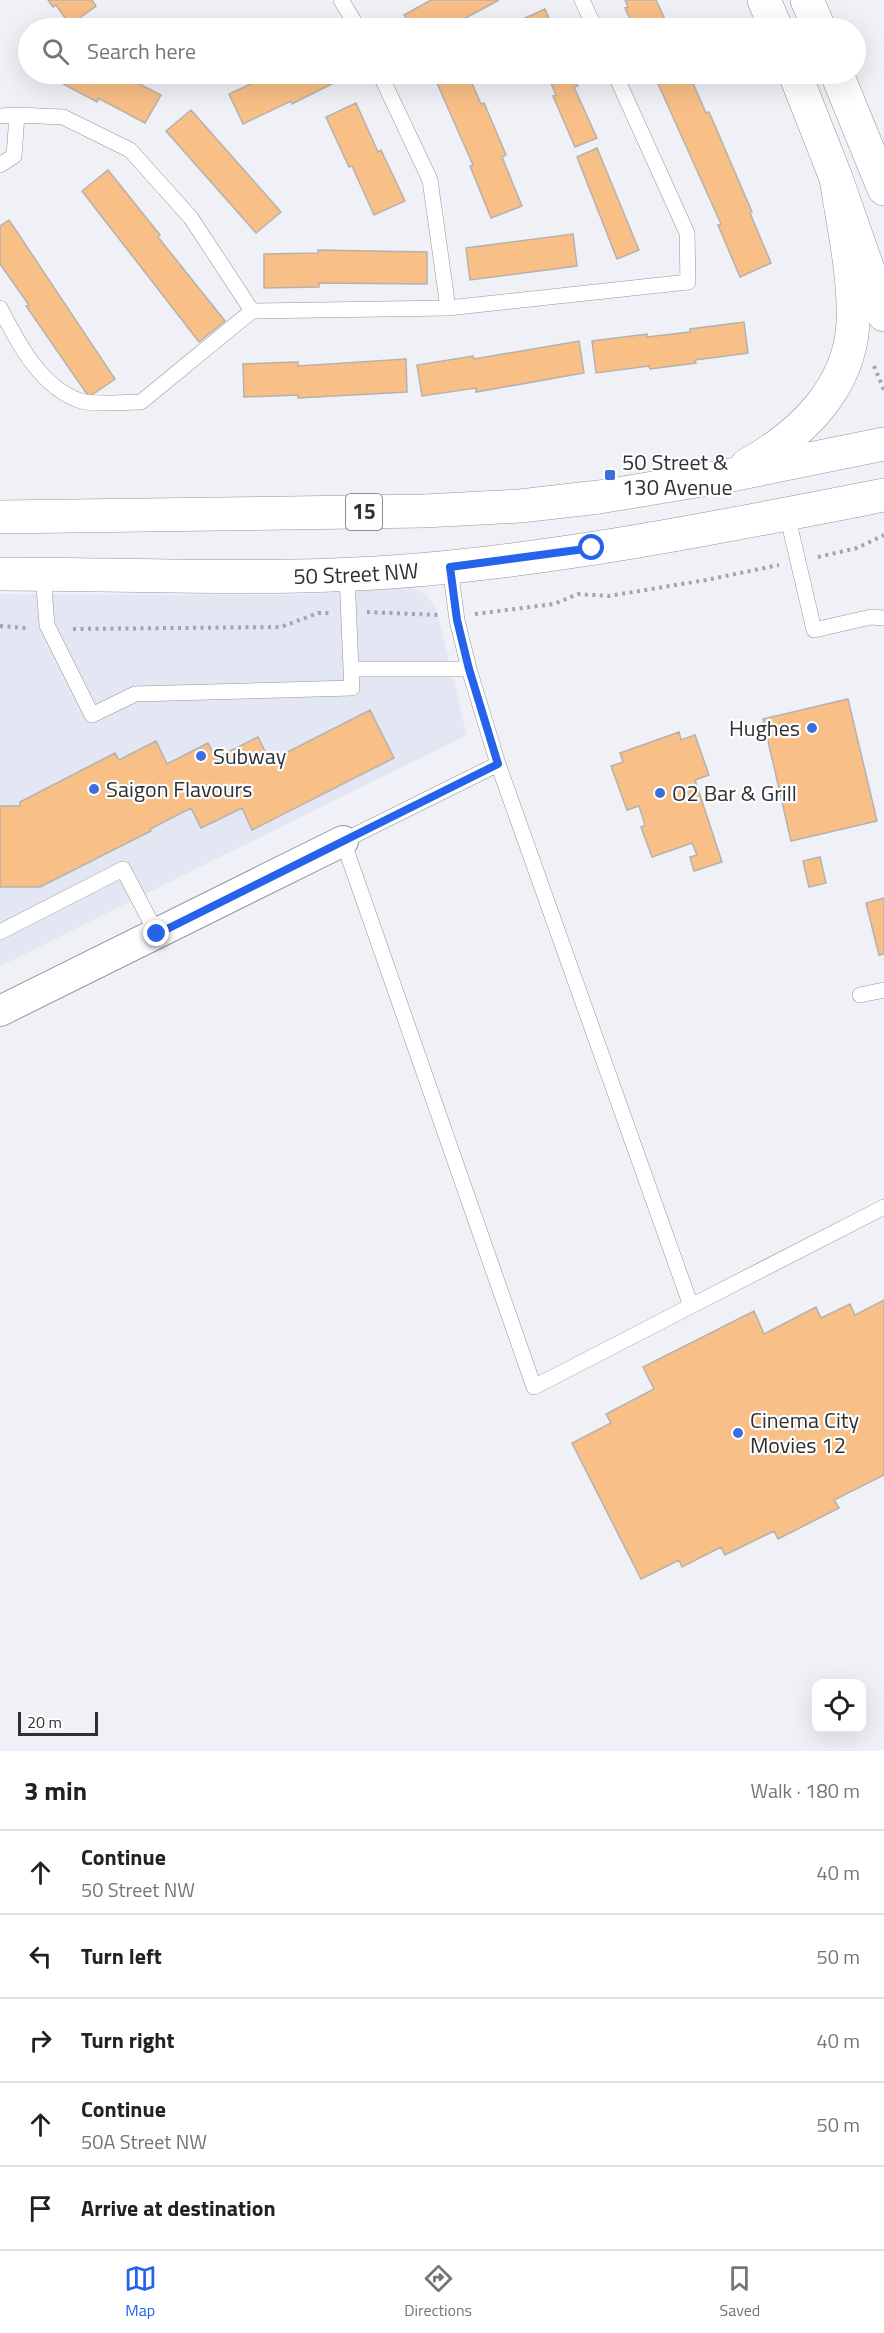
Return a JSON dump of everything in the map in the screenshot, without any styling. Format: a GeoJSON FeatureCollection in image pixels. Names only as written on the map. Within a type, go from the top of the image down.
{"type":"FeatureCollection","features":[{"type":"Feature","properties":{"kind":"main road"},"geometry":{"type":"LineString","coordinates":[[764,0],[772,18]]}},
{"type":"Feature","properties":{"kind":"main road"},"geometry":{"type":"LineString","coordinates":[[807,0],[815,18]]}},
{"type":"Feature","properties":{"kind":"main road"},"geometry":{"type":"LineString","coordinates":[[799,84],[836,178],[884,315]]}},
{"type":"Feature","properties":{"kind":"main road"},"geometry":{"type":"LineString","coordinates":[[841,84],[884,189]]}},
{"type":"Feature","properties":{"kind":"main road"},"geometry":{"type":"LineString","coordinates":[[726,476],[787,440],[804,425],[826,398],[842,368],[849,346],[853,306],[836,178]]}},
{"type":"Feature","properties":{"kind":"main road"},"geometry":{"type":"LineString","coordinates":[[726,476],[884,444]]}},
{"type":"Feature","properties":{"kind":"main road","name":"15"},"geometry":{"type":"LineString","coordinates":[[0,517],[347,513],[520,506],[726,476]]}},
{"type":"Feature","properties":{"kind":"main road","name":"50 Street NW"},"geometry":{"type":"LineString","coordinates":[[0,574],[174,576],[347,574],[450,567],[592,548],[884,495]]}},
{"type":"Feature","properties":{"kind":"street"},"geometry":{"type":"LineString","coordinates":[[0,1011],[343,841]]}},
{"type":"Feature","properties":{"kind":"lane"},"geometry":{"type":"LineString","coordinates":[[340,0],[352,18]]}},
{"type":"Feature","properties":{"kind":"lane"},"geometry":{"type":"LineString","coordinates":[[582,0],[590,18]]}},
{"type":"Feature","properties":{"kind":"lane"},"geometry":{"type":"LineString","coordinates":[[385,84],[430,180],[448,308]]}},
{"type":"Feature","properties":{"kind":"lane"},"geometry":{"type":"LineString","coordinates":[[0,309],[34,365],[56,388],[82,401],[141,402],[252,311],[448,308],[688,282],[687,233],[620,84]]}},
{"type":"Feature","properties":{"kind":"lane"},"geometry":{"type":"LineString","coordinates":[[0,165],[14,156],[17,115]]}},
{"type":"Feature","properties":{"kind":"lane"},"geometry":{"type":"LineString","coordinates":[[0,116],[63,117],[130,150],[191,218],[252,311]]}},
{"type":"Feature","properties":{"kind":"lane"},"geometry":{"type":"LineString","coordinates":[[787,514],[814,630],[871,617],[884,618]]}},
{"type":"Feature","properties":{"kind":"lane"},"geometry":{"type":"LineString","coordinates":[[450,567],[457,620],[469,669],[498,764],[691,1306]]}},
{"type":"Feature","properties":{"kind":"lane"},"geometry":{"type":"LineString","coordinates":[[43,574],[47,625],[92,715],[135,694],[352,688],[347,574]]}},
{"type":"Feature","properties":{"kind":"lane"},"geometry":{"type":"LineString","coordinates":[[351,669],[469,669]]}},
{"type":"Feature","properties":{"kind":"lane"},"geometry":{"type":"LineString","coordinates":[[498,764],[343,841],[534,1387],[884,1208]]}},
{"type":"Feature","properties":{"kind":"lane"},"geometry":{"type":"LineString","coordinates":[[0,932],[123,869],[157,934]]}},
{"type":"Feature","properties":{"kind":"lane"},"geometry":{"type":"LineString","coordinates":[[860,995],[884,990]]}},
{"type":"Feature","properties":{"kind":"path"},"geometry":{"type":"LineString","coordinates":[[873,363],[884,390]]}},
{"type":"Feature","properties":{"kind":"shaded area"},"geometry":{"type":"Polygon","coordinates":[[[407,585],[426,595],[436,608],[467,735],[0,966],[0,594],[279,595],[318,594],[407,585]]]}},
{"type":"Feature","properties":{"kind":"building"},"geometry":{"type":"Polygon","coordinates":[[[48,0],[92,0],[96,6],[80,18],[65,18],[56,5],[53,7],[48,0]]]}},
{"type":"Feature","properties":{"kind":"building"},"geometry":{"type":"Polygon","coordinates":[[[431,0],[499,0],[466,18],[406,18],[404,15],[431,0]]]}},
{"type":"Feature","properties":{"kind":"building"},"geometry":{"type":"Polygon","coordinates":[[[625,0],[656,0],[664,18],[630,18],[625,8],[628,7],[625,0]]]}},
{"type":"Feature","properties":{"kind":"building"},"geometry":{"type":"Polygon","coordinates":[[[545,9],[549,18],[525,18],[545,9]]]}},
{"type":"Feature","properties":{"kind":"building"},"geometry":{"type":"Polygon","coordinates":[[[63,84],[140,84],[161,95],[145,123],[98,98],[97,102],[63,84]]]}},
{"type":"Feature","properties":{"kind":"building"},"geometry":{"type":"Polygon","coordinates":[[[250,84],[332,84],[292,104],[291,101],[243,124],[229,94],[250,84]]]}},
{"type":"Feature","properties":{"kind":"building"},"geometry":{"type":"Polygon","coordinates":[[[437,84],[472,84],[481,104],[484,103],[506,155],[502,157],[522,206],[491,218],[470,166],[473,165],[437,84]]]}},
{"type":"Feature","properties":{"kind":"building"},"geometry":{"type":"Polygon","coordinates":[[[551,84],[577,84],[578,86],[574,87],[597,138],[575,147],[553,96],[556,95],[551,84]]]}},
{"type":"Feature","properties":{"kind":"building"},"geometry":{"type":"Polygon","coordinates":[[[658,84],[693,84],[706,113],[709,112],[771,263],[740,277],[718,225],[721,224],[658,84]]]}},
{"type":"Feature","properties":{"kind":"building"},"geometry":{"type":"Polygon","coordinates":[[[356,103],[378,152],[381,150],[405,201],[374,215],[326,117],[356,103]]]}},
{"type":"Feature","properties":{"kind":"building"},"geometry":{"type":"Polygon","coordinates":[[[191,110],[281,212],[256,233],[166,131],[191,110]]]}},
{"type":"Feature","properties":{"kind":"building"},"geometry":{"type":"Polygon","coordinates":[[[597,148],[639,250],[617,259],[577,157],[597,148]]]}},
{"type":"Feature","properties":{"kind":"building"},"geometry":{"type":"Polygon","coordinates":[[[108,170],[225,321],[199,342],[82,191],[108,170]]]}},
{"type":"Feature","properties":{"kind":"building"},"geometry":{"type":"Polygon","coordinates":[[[9,220],[115,379],[89,397],[0,264],[0,226],[9,220]]]}},
{"type":"Feature","properties":{"kind":"building"},"geometry":{"type":"Polygon","coordinates":[[[573,234],[577,266],[470,280],[466,248],[573,234]]]}},
{"type":"Feature","properties":{"kind":"building"},"geometry":{"type":"Polygon","coordinates":[[[318,250],[427,252],[427,284],[319,283],[319,287],[264,288],[264,254],[318,253],[318,250]]]}},
{"type":"Feature","properties":{"kind":"building"},"geometry":{"type":"Polygon","coordinates":[[[744,322],[748,353],[695,360],[696,363],[596,373],[592,341],[647,334],[647,337],[690,332],[690,329],[744,322]]]}},
{"type":"Feature","properties":{"kind":"building"},"geometry":{"type":"Polygon","coordinates":[[[579,341],[584,373],[476,392],[476,388],[422,396],[417,365],[473,356],[474,359],[579,341]]]}},
{"type":"Feature","properties":{"kind":"building"},"geometry":{"type":"Polygon","coordinates":[[[406,359],[407,392],[298,398],[298,395],[244,397],[243,364],[298,362],[298,366],[406,359]]]}},
{"type":"Feature","properties":{"kind":"building"},"geometry":{"type":"Polygon","coordinates":[[[848,699],[877,821],[791,841],[763,719],[848,699]]]}},
{"type":"Feature","properties":{"kind":"building"},"geometry":{"type":"Polygon","coordinates":[[[370,710],[394,758],[252,830],[242,808],[201,828],[191,808],[150,829],[151,831],[40,887],[0,887],[0,806],[20,806],[20,802],[115,753],[119,760],[156,741],[167,764],[208,743],[216,758],[258,737],[270,761],[370,710]]]}},
{"type":"Feature","properties":{"kind":"building","name":"O2 Bar & Grill"},"geometry":{"type":"Polygon","coordinates":[[[679,732],[681,740],[695,735],[709,775],[695,780],[722,862],[694,871],[690,857],[697,855],[692,843],[652,857],[641,827],[645,825],[639,806],[627,810],[611,766],[623,762],[620,753],[679,732]]]}},
{"type":"Feature","properties":{"kind":"building"},"geometry":{"type":"Polygon","coordinates":[[[820,857],[826,883],[809,887],[803,861],[820,857]]]}},
{"type":"Feature","properties":{"kind":"building"},"geometry":{"type":"Polygon","coordinates":[[[884,898],[884,954],[879,955],[866,903],[884,898]]]}},
{"type":"Feature","properties":{"kind":"building","name":"Cinema City Movies 12"},"geometry":{"type":"Polygon","coordinates":[[[884,1300],[884,1475],[834,1500],[839,1508],[778,1539],[774,1531],[725,1555],[721,1547],[682,1567],[679,1560],[641,1579],[572,1443],[611,1423],[606,1414],[654,1389],[643,1367],[754,1311],[764,1334],[816,1307],[821,1318],[850,1304],[855,1315],[884,1300]]]}},
{"type":"Feature","properties":{"kind":"place","name":"50 Street & 130 Avenue"},"geometry":{"type":"Point","coordinates":[610,475]}},
{"type":"Feature","properties":{"kind":"place","name":"Hughes"},"geometry":{"type":"Point","coordinates":[812,728]}},
{"type":"Feature","properties":{"kind":"place","name":"Subway"},"geometry":{"type":"Point","coordinates":[201,756]}},
{"type":"Feature","properties":{"kind":"place","name":"Saigon Flavours"},"geometry":{"type":"Point","coordinates":[94,789]}},
{"type":"Feature","properties":{"kind":"place","name":"O2 Bar & Grill"},"geometry":{"type":"Point","coordinates":[660,793]}},
{"type":"Feature","properties":{"kind":"place","name":"Cinema City Movies 12"},"geometry":{"type":"Point","coordinates":[738,1433]}},
{"type":"Feature","properties":{"kind":"route"},"geometry":{"type":"LineString","coordinates":[[157,934],[498,764],[469,669],[457,620],[450,567],[592,548]]}}]}
